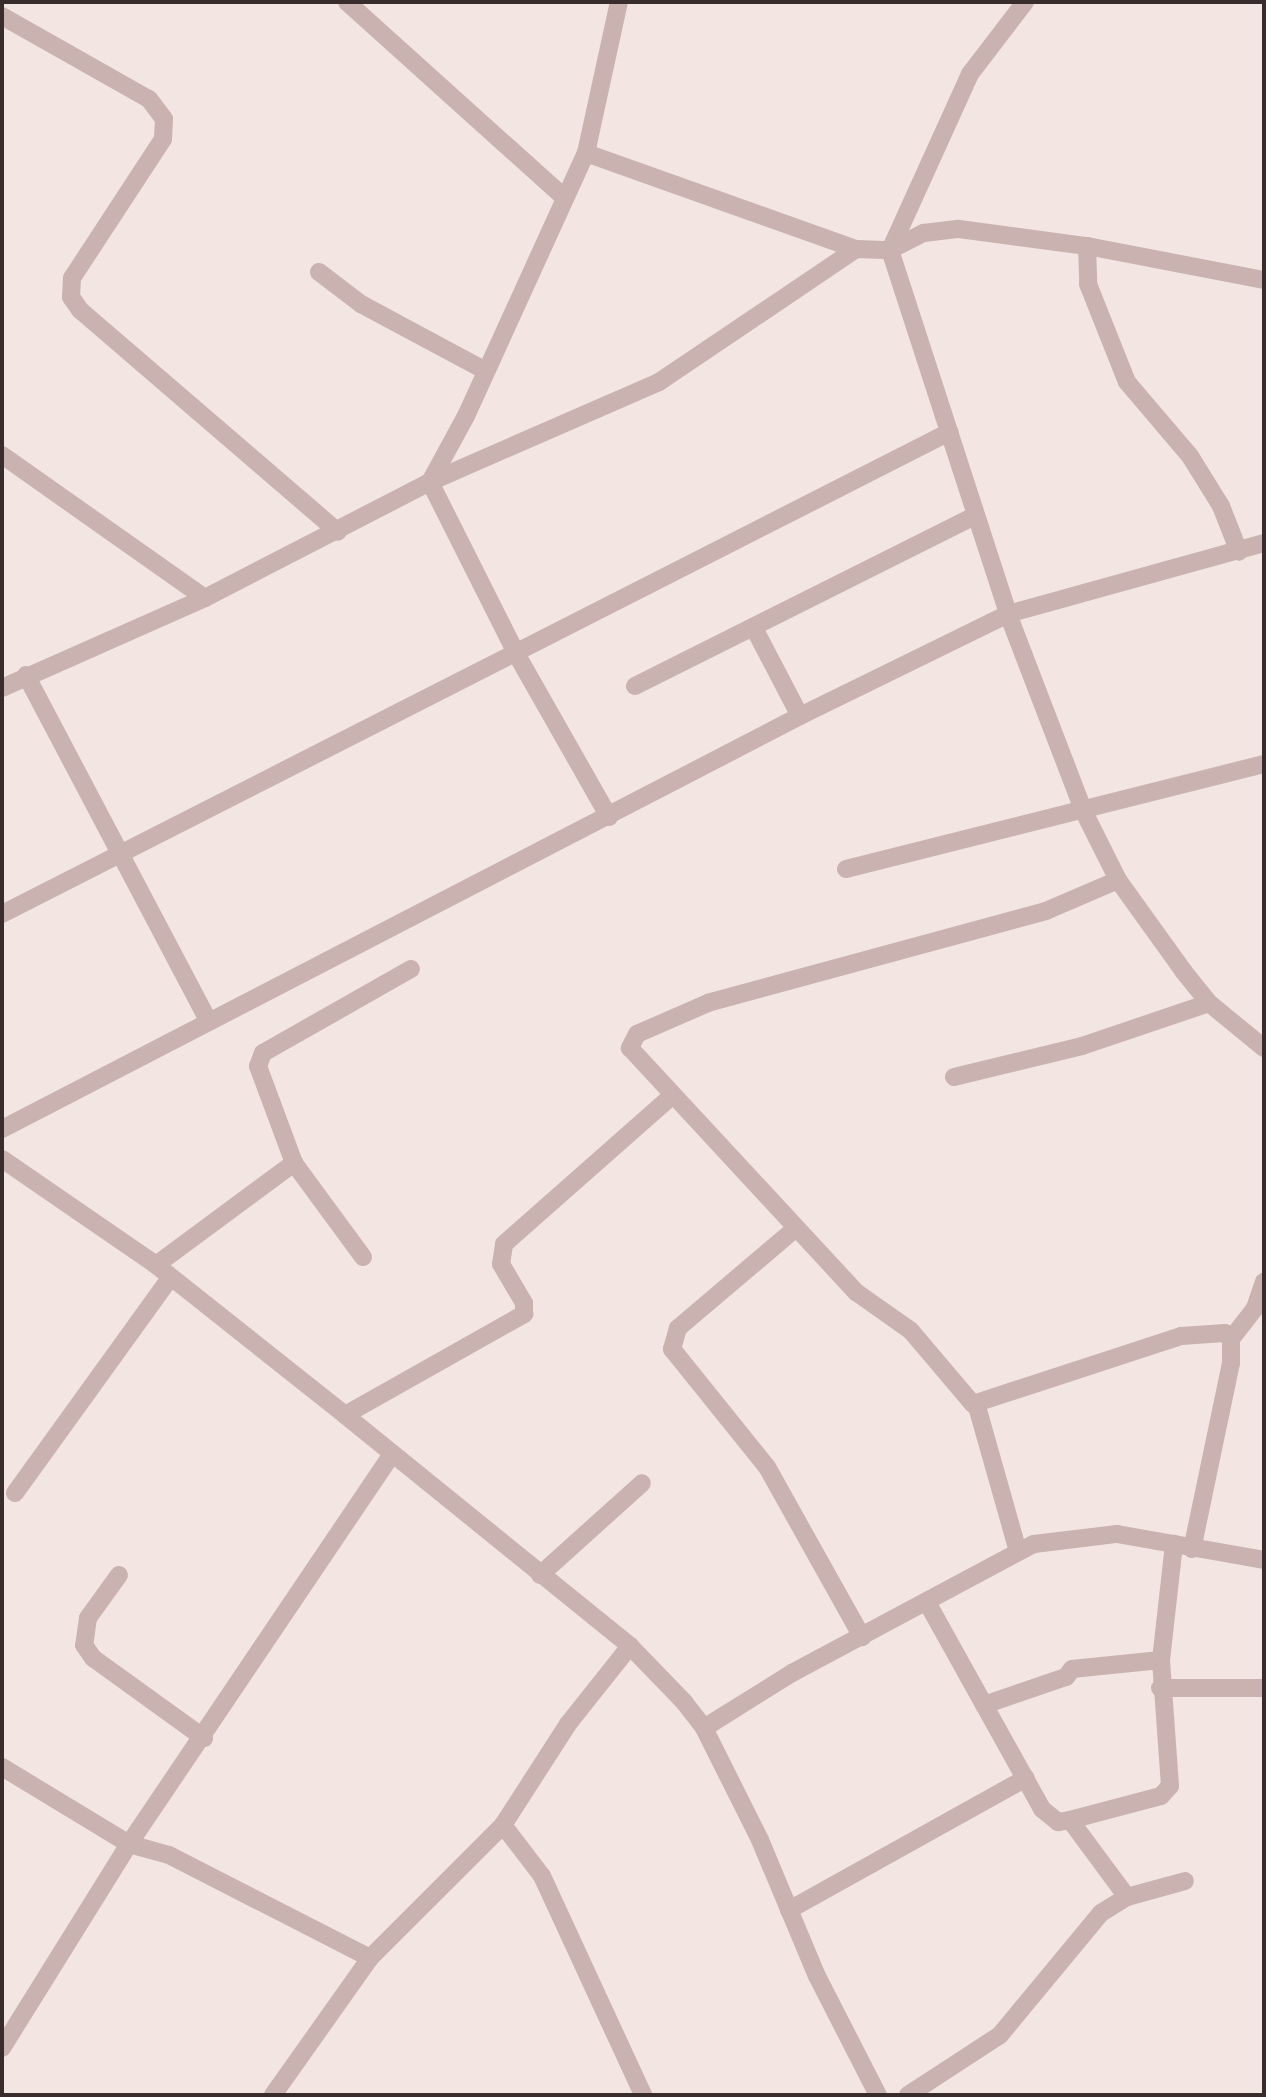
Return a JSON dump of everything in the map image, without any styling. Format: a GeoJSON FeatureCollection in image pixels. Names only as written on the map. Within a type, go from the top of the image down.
{"type":"FeatureCollection","features":[{"type":"Feature","properties":{"kind":"street"},"geometry":{"type":"LineString","coordinates":[[347,2],[565,198]]}},
{"type":"Feature","properties":{"kind":"street"},"geometry":{"type":"LineString","coordinates":[[430,482],[486,371],[586,153],[619,2]]}},
{"type":"Feature","properties":{"kind":"street"},"geometry":{"type":"LineString","coordinates":[[1025,2],[970,74],[890,250],[1008,614],[1084,812],[1118,880],[1209,1003],[1264,1048]]}},
{"type":"Feature","properties":{"kind":"street"},"geometry":{"type":"LineString","coordinates":[[2,16],[149,99],[164,119],[163,139],[72,278],[71,297],[80,310],[338,532]]}},
{"type":"Feature","properties":{"kind":"street"},"geometry":{"type":"LineString","coordinates":[[586,153],[856,249],[890,250],[925,233],[959,229],[1087,246],[1264,280]]}},
{"type":"Feature","properties":{"kind":"street"},"geometry":{"type":"LineString","coordinates":[[1087,246],[1088,284],[1127,382],[1190,456],[1221,506],[1239,552]]}},
{"type":"Feature","properties":{"kind":"street"},"geometry":{"type":"LineString","coordinates":[[2,688],[26,675],[205,598],[338,532],[430,482],[659,382],[856,249]]}},
{"type":"Feature","properties":{"kind":"street"},"geometry":{"type":"LineString","coordinates":[[319,272],[361,304],[486,371]]}},
{"type":"Feature","properties":{"kind":"street"},"geometry":{"type":"LineString","coordinates":[[2,914],[949,432]]}},
{"type":"Feature","properties":{"kind":"street"},"geometry":{"type":"LineString","coordinates":[[2,454],[205,598]]}},
{"type":"Feature","properties":{"kind":"street"},"geometry":{"type":"LineString","coordinates":[[430,482],[516,653],[608,817]]}},
{"type":"Feature","properties":{"kind":"street"},"geometry":{"type":"LineString","coordinates":[[635,686],[755,629],[976,515]]}},
{"type":"Feature","properties":{"kind":"street"},"geometry":{"type":"LineString","coordinates":[[2,1129],[800,716],[1008,614],[1264,543]]}},
{"type":"Feature","properties":{"kind":"street"},"geometry":{"type":"LineString","coordinates":[[755,629],[800,716]]}},
{"type":"Feature","properties":{"kind":"street"},"geometry":{"type":"LineString","coordinates":[[26,675],[209,1022]]}},
{"type":"Feature","properties":{"kind":"street"},"geometry":{"type":"LineString","coordinates":[[846,869],[1084,812],[1264,764]]}},
{"type":"Feature","properties":{"kind":"street"},"geometry":{"type":"LineString","coordinates":[[1018,1551],[976,1403],[911,1331],[856,1292],[633,1057],[630,1048],[637,1034],[708,1003],[1046,911],[1118,880]]}},
{"type":"Feature","properties":{"kind":"street"},"geometry":{"type":"LineString","coordinates":[[363,1257],[294,1163],[261,1078],[263,1053],[411,969]]}},
{"type":"Feature","properties":{"kind":"street"},"geometry":{"type":"LineString","coordinates":[[954,1077],[1082,1046],[1209,1003]]}},
{"type":"Feature","properties":{"kind":"street"},"geometry":{"type":"LineString","coordinates":[[345,1415],[524,1314],[524,1303],[501,1264],[504,1244],[671,1096]]}},
{"type":"Feature","properties":{"kind":"street"},"geometry":{"type":"LineString","coordinates":[[2,1158],[156,1265],[629,1646],[704,1728],[878,2095]]}},
{"type":"Feature","properties":{"kind":"street"},"geometry":{"type":"LineString","coordinates":[[156,1265],[294,1163]]}},
{"type":"Feature","properties":{"kind":"street"},"geometry":{"type":"LineString","coordinates":[[796,1228],[678,1328],[672,1349],[767,1467],[862,1637]]}},
{"type":"Feature","properties":{"kind":"street"},"geometry":{"type":"LineString","coordinates":[[15,1493],[170,1277]]}},
{"type":"Feature","properties":{"kind":"street"},"geometry":{"type":"LineString","coordinates":[[1192,1549],[1231,1363],[1231,1339],[1255,1308],[1264,1282]]}},
{"type":"Feature","properties":{"kind":"street"},"geometry":{"type":"LineString","coordinates":[[976,1403],[1181,1336],[1216,1332],[1231,1339]]}},
{"type":"Feature","properties":{"kind":"street"},"geometry":{"type":"LineString","coordinates":[[2,2048],[129,1844],[204,1738],[392,1454]]}},
{"type":"Feature","properties":{"kind":"street"},"geometry":{"type":"LineString","coordinates":[[540,1575],[642,1483]]}},
{"type":"Feature","properties":{"kind":"street"},"geometry":{"type":"LineString","coordinates":[[704,1728],[792,1672],[928,1604],[1018,1551],[1049,1540],[1117,1534],[1264,1560]]}},
{"type":"Feature","properties":{"kind":"street"},"geometry":{"type":"LineString","coordinates":[[928,1604],[1051,1818],[1070,1820],[1168,1791],[1160,1688],[1174,1544]]}},
{"type":"Feature","properties":{"kind":"street"},"geometry":{"type":"LineString","coordinates":[[119,1575],[88,1618],[84,1645],[93,1658],[204,1738]]}},
{"type":"Feature","properties":{"kind":"street"},"geometry":{"type":"LineString","coordinates":[[273,2095],[370,1958],[503,1825],[568,1724],[629,1646]]}},
{"type":"Feature","properties":{"kind":"street"},"geometry":{"type":"LineString","coordinates":[[984,1704],[1066,1678],[1072,1670],[1161,1660]]}},
{"type":"Feature","properties":{"kind":"street"},"geometry":{"type":"LineString","coordinates":[[1160,1688],[1264,1688]]}},
{"type":"Feature","properties":{"kind":"street"},"geometry":{"type":"LineString","coordinates":[[2,1767],[129,1844],[169,1855],[370,1958]]}},
{"type":"Feature","properties":{"kind":"street"},"geometry":{"type":"LineString","coordinates":[[789,1910],[1026,1778]]}},
{"type":"Feature","properties":{"kind":"street"},"geometry":{"type":"LineString","coordinates":[[1070,1820],[1127,1897]]}},
{"type":"Feature","properties":{"kind":"street"},"geometry":{"type":"LineString","coordinates":[[503,1825],[542,1876],[643,2095]]}},
{"type":"Feature","properties":{"kind":"street"},"geometry":{"type":"LineString","coordinates":[[908,2095],[1000,2035],[1072,1943],[1101,1913],[1127,1897],[1185,1881]]}}]}
